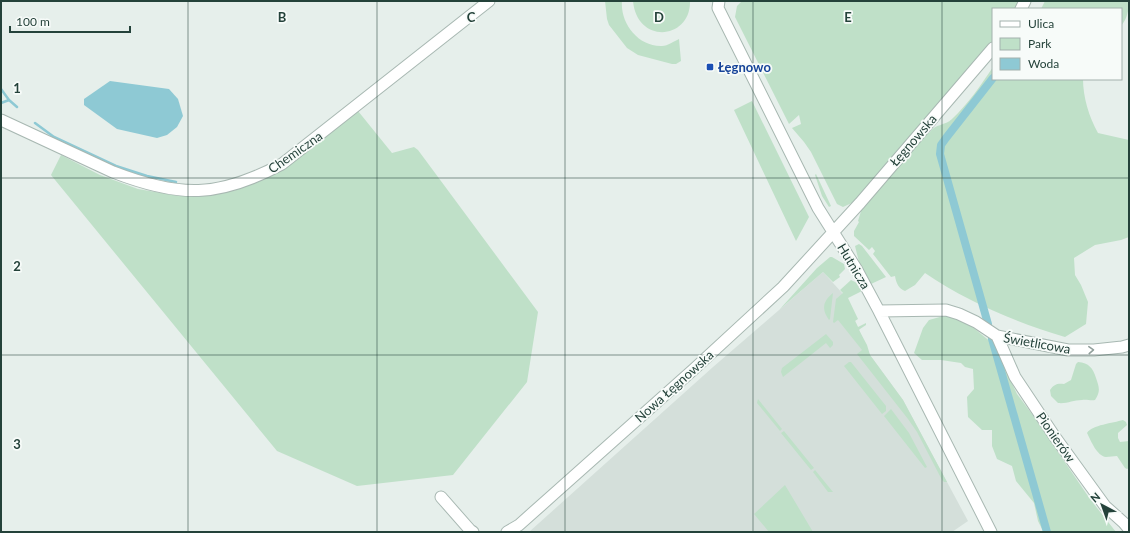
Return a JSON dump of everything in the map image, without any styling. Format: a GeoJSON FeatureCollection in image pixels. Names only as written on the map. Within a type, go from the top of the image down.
{"type":"FeatureCollection","features":[{"type":"Feature","properties":{"kind":"street","name":"Chemiczna"},"geometry":{"type":"LineString","coordinates":[[1,120],[128,178],[165,188],[186,191],[220,189],[252,179],[282,164],[489,1]]}},
{"type":"Feature","properties":{"kind":"street","name":"Hutnicza"},"geometry":{"type":"LineString","coordinates":[[720,1],[718,8],[723,19],[818,208],[857,270],[879,311],[991,532]]}},
{"type":"Feature","properties":{"kind":"street","name":"Łęgnowska"},"geometry":{"type":"LineString","coordinates":[[833,232],[992,49]]}},
{"type":"Feature","properties":{"kind":"street","name":"Nowa Łęgnowska"},"geometry":{"type":"LineString","coordinates":[[507,532],[519,525],[705,359],[783,287],[833,232]]}},
{"type":"Feature","properties":{"kind":"street","name":"Świetlicowa"},"geometry":{"type":"LineString","coordinates":[[879,311],[946,310],[976,322],[997,336],[1068,350],[1094,350],[1129,345]]}},
{"type":"Feature","properties":{"kind":"street","name":"Pionierów"},"geometry":{"type":"LineString","coordinates":[[997,336],[1015,377],[1055,437],[1105,506],[1128,524]]}},
{"type":"Feature","properties":{"kind":"street"},"geometry":{"type":"LineString","coordinates":[[440,496],[473,532]]}},
{"type":"Feature","properties":{"kind":"shaded area"},"geometry":{"type":"Polygon","coordinates":[[[823,272],[844,295],[870,355],[903,400],[968,521],[952,532],[529,532],[713,367],[823,272]]]}},
{"type":"Feature","properties":{"kind":"green space"},"geometry":{"type":"Polygon","coordinates":[[[605,1],[622,1],[622,9],[627,25],[638,38],[645,42],[653,45],[664,46],[679,39],[681,61],[676,64],[672,64],[638,55],[627,48],[609,25],[605,1]]]}},
{"type":"Feature","properties":{"kind":"green space"},"geometry":{"type":"Polygon","coordinates":[[[633,1],[690,1],[688,14],[682,24],[673,30],[663,32],[653,31],[644,25],[637,15],[633,1]]]}},
{"type":"Feature","properties":{"kind":"green space"},"geometry":{"type":"Polygon","coordinates":[[[742,1],[1021,1],[1017,8],[992,8],[992,43],[971,70],[854,202],[843,207],[837,204],[811,152],[792,128],[801,124],[799,115],[789,124],[735,17],[737,6],[742,1]]]}},
{"type":"Feature","properties":{"kind":"green space"},"geometry":{"type":"Polygon","coordinates":[[[1045,1],[1129,1],[1129,8],[1122,24],[1122,8],[1042,8],[1045,1]]]}},
{"type":"Feature","properties":{"kind":"green space"},"geometry":{"type":"Polygon","coordinates":[[[992,68],[992,80],[1083,80],[1087,107],[1098,133],[1129,140],[1129,237],[1095,245],[1074,258],[1075,275],[1088,302],[1086,324],[1065,337],[1010,318],[992,310],[957,293],[925,273],[915,285],[905,291],[898,285],[895,276],[891,277],[873,254],[875,251],[872,247],[869,250],[854,236],[854,231],[859,222],[862,208],[926,133],[929,133],[935,128],[949,121],[974,94],[992,68]]]}},
{"type":"Feature","properties":{"kind":"green space"},"geometry":{"type":"Polygon","coordinates":[[[752,101],[809,217],[796,241],[734,110],[752,101]]]}},
{"type":"Feature","properties":{"kind":"green space"},"geometry":{"type":"Polygon","coordinates":[[[358,111],[392,153],[414,147],[418,150],[538,312],[527,382],[453,475],[357,486],[277,451],[51,175],[61,155],[100,175],[138,189],[179,196],[209,196],[236,190],[260,181],[281,170],[358,111]]]}},
{"type":"Feature","properties":{"kind":"green space"},"geometry":{"type":"Polygon","coordinates":[[[816,174],[831,206],[829,207],[822,196],[815,175],[816,174]]]}},
{"type":"Feature","properties":{"kind":"green space"},"geometry":{"type":"Polygon","coordinates":[[[859,244],[886,277],[871,284],[859,262],[855,246],[859,244]]]}},
{"type":"Feature","properties":{"kind":"green space"},"geometry":{"type":"Polygon","coordinates":[[[830,257],[844,264],[845,269],[839,275],[840,277],[833,282],[823,272],[780,309],[817,268],[830,257]]]}},
{"type":"Feature","properties":{"kind":"green space"},"geometry":{"type":"Polygon","coordinates":[[[851,280],[857,283],[862,291],[848,298],[858,319],[855,321],[858,327],[866,323],[866,325],[859,330],[867,345],[870,355],[903,400],[947,482],[942,480],[917,432],[908,419],[857,354],[862,350],[838,320],[834,323],[833,322],[836,299],[843,293],[840,290],[851,280]]]}},
{"type":"Feature","properties":{"kind":"green space"},"geometry":{"type":"Polygon","coordinates":[[[833,293],[829,320],[826,316],[824,305],[833,293]]]}},
{"type":"Feature","properties":{"kind":"green space"},"geometry":{"type":"Polygon","coordinates":[[[947,315],[965,321],[997,347],[1017,394],[1090,499],[1116,532],[1043,531],[1038,521],[1034,503],[1016,481],[1012,466],[997,459],[992,446],[992,430],[982,430],[968,417],[967,397],[974,389],[973,369],[965,367],[961,363],[941,360],[922,360],[914,353],[923,328],[929,320],[947,315]]]}},
{"type":"Feature","properties":{"kind":"green space"},"geometry":{"type":"Polygon","coordinates":[[[826,334],[833,342],[833,345],[830,348],[826,343],[783,377],[781,372],[782,368],[826,334]]]}},
{"type":"Feature","properties":{"kind":"green space"},"geometry":{"type":"Polygon","coordinates":[[[851,362],[886,406],[886,411],[882,414],[844,366],[851,362]]]}},
{"type":"Feature","properties":{"kind":"green space"},"geometry":{"type":"Polygon","coordinates":[[[1078,362],[1088,365],[1093,371],[1099,387],[1097,397],[1095,400],[1058,403],[1051,396],[1050,390],[1056,384],[1064,384],[1071,380],[1078,362]]]}},
{"type":"Feature","properties":{"kind":"green space"},"geometry":{"type":"Polygon","coordinates":[[[758,399],[782,429],[780,431],[757,403],[758,399]]]}},
{"type":"Feature","properties":{"kind":"green space"},"geometry":{"type":"Polygon","coordinates":[[[891,409],[909,433],[927,467],[925,468],[884,416],[891,409]]]}},
{"type":"Feature","properties":{"kind":"green space"},"geometry":{"type":"Polygon","coordinates":[[[1123,420],[1127,425],[1118,433],[1118,438],[1120,442],[1129,441],[1129,468],[1127,469],[1117,456],[1106,457],[1100,454],[1087,433],[1098,426],[1123,420]]]}},
{"type":"Feature","properties":{"kind":"green space"},"geometry":{"type":"Polygon","coordinates":[[[784,431],[814,468],[811,470],[781,433],[784,431]]]}},
{"type":"Feature","properties":{"kind":"green space"},"geometry":{"type":"Polygon","coordinates":[[[815,470],[833,492],[828,492],[813,472],[815,470]]]}},
{"type":"Feature","properties":{"kind":"green space"},"geometry":{"type":"Polygon","coordinates":[[[785,485],[813,532],[769,532],[754,514],[785,485]]]}},
{"type":"Feature","properties":{"kind":"water"},"geometry":{"type":"Polygon","coordinates":[[[110,81],[169,89],[178,99],[183,116],[177,127],[167,135],[157,138],[117,129],[84,105],[84,99],[110,81]]]}},
{"type":"Feature","properties":{"kind":"waterway"},"geometry":{"type":"LineString","coordinates":[[988,324],[940,154],[941,145],[992,79]]}},
{"type":"Feature","properties":{"kind":"waterway"},"geometry":{"type":"LineString","coordinates":[[1,89],[9,100],[17,107]]}},
{"type":"Feature","properties":{"kind":"waterway"},"geometry":{"type":"LineString","coordinates":[[1,103],[9,100]]}},
{"type":"Feature","properties":{"kind":"waterway"},"geometry":{"type":"LineString","coordinates":[[35,123],[54,137],[116,166],[147,176],[176,182]]}},
{"type":"Feature","properties":{"kind":"waterway"},"geometry":{"type":"LineString","coordinates":[[992,339],[1047,532]]}},
{"type":"Feature","properties":{"kind":"place","name":"Łęgnowo"},"geometry":{"type":"Point","coordinates":[710,67]}}]}
